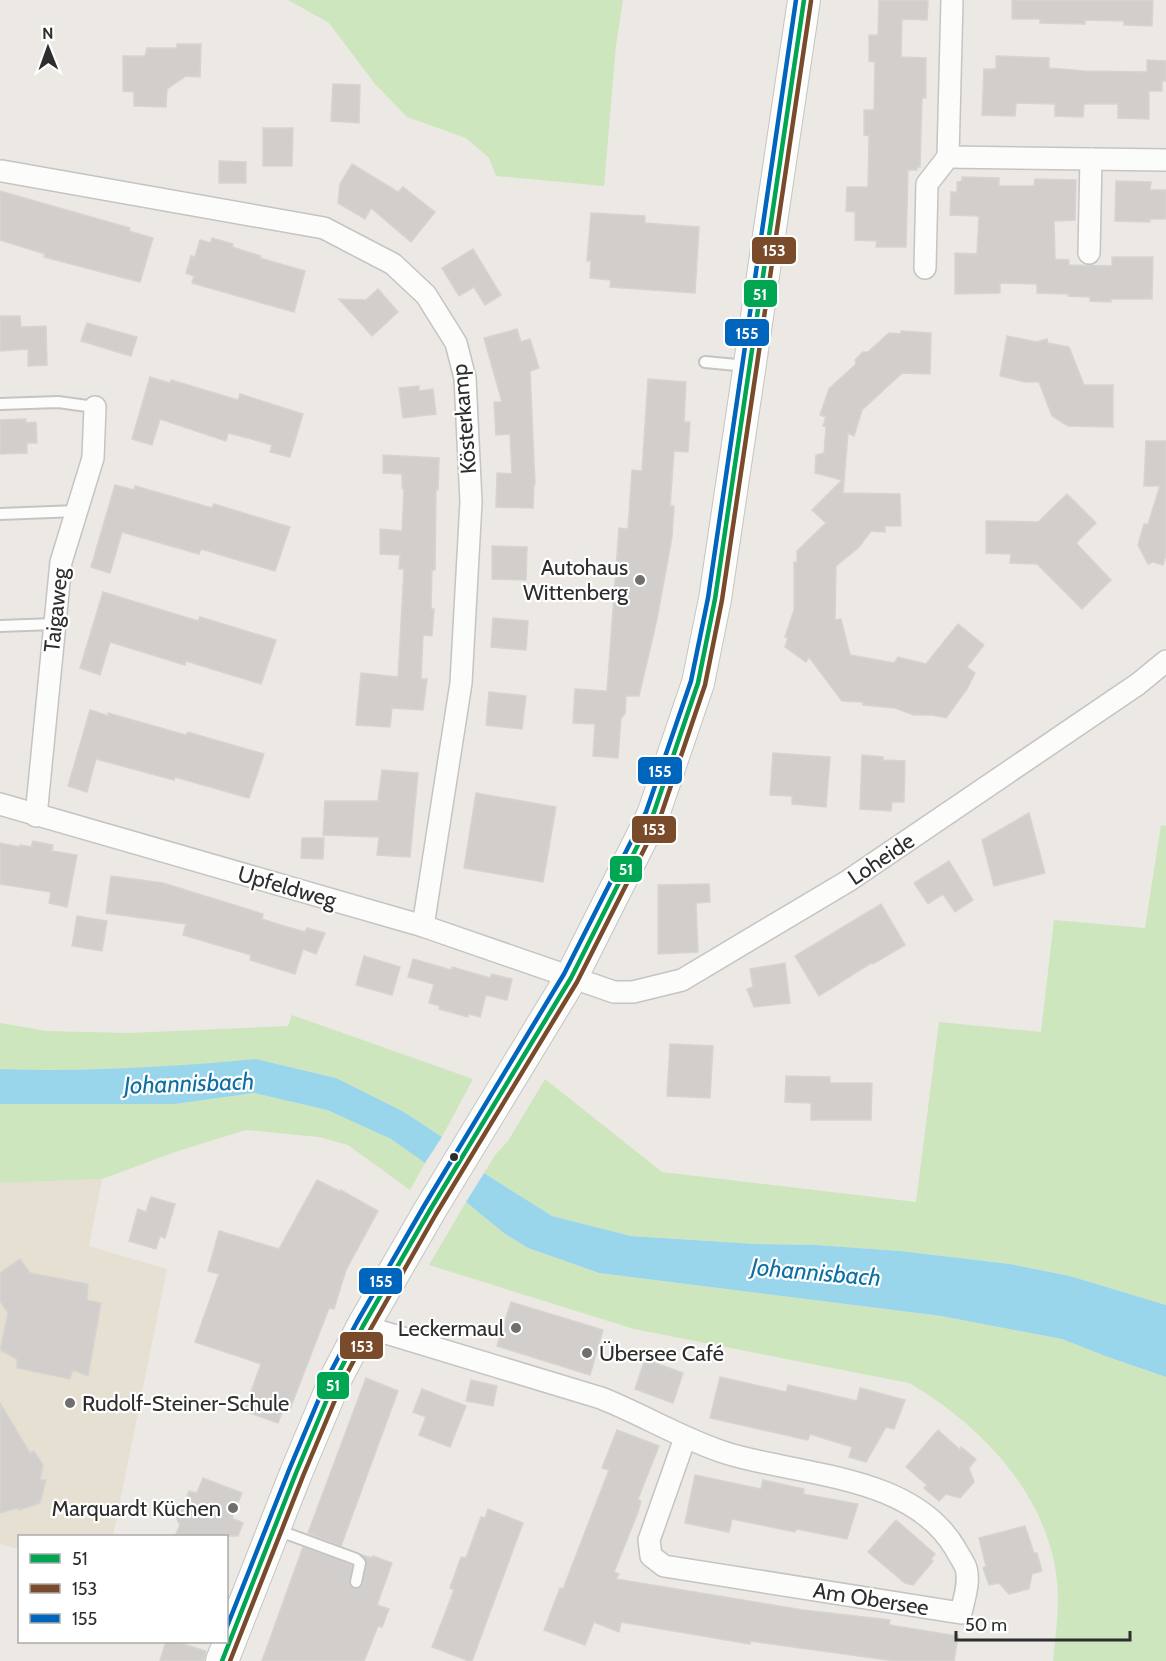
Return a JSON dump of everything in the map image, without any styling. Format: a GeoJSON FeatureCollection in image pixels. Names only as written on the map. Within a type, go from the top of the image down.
{"type":"FeatureCollection","features":[{"type":"Feature","properties":{"kind":"main road"},"geometry":{"type":"LineString","coordinates":[[222,1661],[336,1378],[363,1326],[430,1210],[571,978],[653,814],[698,683],[716,599],[804,0]]}},
{"type":"Feature","properties":{"kind":"street"},"geometry":{"type":"LineString","coordinates":[[925,268],[927,184],[948,157],[952,0]]}},
{"type":"Feature","properties":{"kind":"street"},"geometry":{"type":"LineString","coordinates":[[948,157],[1166,160]]}},
{"type":"Feature","properties":{"kind":"street"},"geometry":{"type":"LineString","coordinates":[[1089,253],[1091,159]]}},
{"type":"Feature","properties":{"kind":"street","name":"Kösterkamp"},"geometry":{"type":"LineString","coordinates":[[2,171],[324,228],[393,264],[426,295],[456,343],[465,378],[471,502],[461,683],[423,926]]}},
{"type":"Feature","properties":{"kind":"street","name":"Taigaweg"},"geometry":{"type":"LineString","coordinates":[[36,816],[61,562],[93,458],[95,408]]}},
{"type":"Feature","properties":{"kind":"street","name":"Loheide"},"geometry":{"type":"LineString","coordinates":[[571,978],[614,992],[633,992],[682,980],[849,881],[1138,684],[1166,661]]}},
{"type":"Feature","properties":{"kind":"street","name":"Upfeldweg"},"geometry":{"type":"LineString","coordinates":[[0,804],[423,926],[571,978]]}},
{"type":"Feature","properties":{"kind":"street","name":"Am Obersee"},"geometry":{"type":"LineString","coordinates":[[363,1326],[601,1398],[630,1409],[685,1438],[727,1453],[833,1477],[897,1497],[926,1517],[947,1536],[966,1568],[966,1589],[961,1613],[664,1566],[651,1556],[649,1540],[685,1438]]}},
{"type":"Feature","properties":{"kind":"lane"},"geometry":{"type":"LineString","coordinates":[[705,362],[749,367]]}},
{"type":"Feature","properties":{"kind":"lane"},"geometry":{"type":"LineString","coordinates":[[0,404],[58,402],[95,408]]}},
{"type":"Feature","properties":{"kind":"lane"},"geometry":{"type":"LineString","coordinates":[[0,514],[77,511]]}},
{"type":"Feature","properties":{"kind":"lane"},"geometry":{"type":"LineString","coordinates":[[0,626],[54,624]]}},
{"type":"Feature","properties":{"kind":"lane"},"geometry":{"type":"LineString","coordinates":[[274,1528],[356,1559],[360,1563],[356,1582]]}},
{"type":"Feature","properties":{"kind":"shaded area","name":"Rudolf-Steiner-Schule"},"geometry":{"type":"Polygon","coordinates":[[[102,1179],[89,1246],[167,1269],[113,1535],[18,1535],[18,1549],[0,1544],[0,1183],[102,1179]]]}},
{"type":"Feature","properties":{"kind":"green space"},"geometry":{"type":"Polygon","coordinates":[[[288,0],[623,0],[616,45],[604,186],[496,176],[489,158],[466,138],[407,117],[375,84],[329,23],[288,0]]]}},
{"type":"Feature","properties":{"kind":"green space"},"geometry":{"type":"Polygon","coordinates":[[[1161,825],[1166,826],[1166,1305],[1070,1276],[1010,1264],[900,1251],[631,1236],[552,1216],[484,1173],[495,1155],[508,1141],[545,1079],[662,1172],[916,1202],[939,1022],[1041,1032],[1054,920],[1145,928],[1161,825]]]}},
{"type":"Feature","properties":{"kind":"green space"},"geometry":{"type":"Polygon","coordinates":[[[292,1015],[473,1079],[442,1137],[404,1112],[336,1078],[256,1059],[172,1067],[39,1071],[0,1069],[0,1023],[47,1031],[129,1033],[288,1026],[292,1015]]]}},
{"type":"Feature","properties":{"kind":"green space"},"geometry":{"type":"Polygon","coordinates":[[[254,1093],[327,1110],[391,1139],[425,1163],[410,1190],[348,1145],[319,1137],[246,1130],[178,1151],[102,1179],[0,1183],[0,1104],[175,1104],[254,1093]]]}},
{"type":"Feature","properties":{"kind":"green space"},"geometry":{"type":"Polygon","coordinates":[[[466,1202],[505,1234],[528,1248],[599,1273],[941,1316],[1062,1339],[1166,1377],[1166,1661],[1053,1661],[1058,1597],[1054,1563],[1045,1530],[1012,1472],[964,1422],[937,1401],[909,1383],[634,1329],[429,1265],[466,1202]]]}},
{"type":"Feature","properties":{"kind":"water","name":"Johannisbach"},"geometry":{"type":"Polygon","coordinates":[[[256,1059],[336,1078],[404,1112],[442,1137],[425,1163],[391,1139],[327,1110],[254,1093],[175,1104],[0,1104],[0,1069],[128,1068],[256,1059]]]}},
{"type":"Feature","properties":{"kind":"water","name":"Johannisbach"},"geometry":{"type":"Polygon","coordinates":[[[484,1173],[552,1216],[631,1236],[900,1251],[1010,1264],[1070,1276],[1166,1305],[1166,1377],[1062,1339],[941,1316],[599,1273],[528,1248],[505,1234],[466,1202],[484,1173]]]}},
{"type":"Feature","properties":{"kind":"building"},"geometry":{"type":"Polygon","coordinates":[[[879,0],[928,0],[927,20],[902,19],[901,57],[926,58],[926,98],[922,98],[920,167],[917,167],[917,170],[908,170],[906,247],[876,247],[877,241],[855,240],[855,212],[846,211],[847,187],[868,187],[869,136],[864,135],[864,110],[874,110],[875,62],[869,61],[869,35],[878,35],[879,0]]]}},
{"type":"Feature","properties":{"kind":"building"},"geometry":{"type":"Polygon","coordinates":[[[1012,0],[1153,0],[1152,26],[1124,25],[1124,21],[1085,20],[1085,24],[1040,23],[1040,19],[1012,19],[1012,0]]]}},
{"type":"Feature","properties":{"kind":"building"},"geometry":{"type":"Polygon","coordinates":[[[177,44],[201,44],[200,77],[186,76],[167,89],[166,107],[134,106],[134,92],[123,91],[123,56],[145,56],[147,48],[177,48],[177,44]]]}},
{"type":"Feature","properties":{"kind":"building"},"geometry":{"type":"Polygon","coordinates":[[[996,56],[1049,58],[1049,68],[1084,71],[1147,72],[1147,60],[1166,61],[1166,81],[1162,81],[1162,91],[1149,91],[1149,119],[1118,118],[1118,104],[1084,104],[1083,117],[1055,116],[1055,104],[1016,103],[1015,116],[982,115],[984,69],[996,69],[996,56]]]}},
{"type":"Feature","properties":{"kind":"building"},"geometry":{"type":"Polygon","coordinates":[[[333,84],[360,85],[359,123],[331,121],[333,84]]]}},
{"type":"Feature","properties":{"kind":"building"},"geometry":{"type":"Polygon","coordinates":[[[263,128],[293,128],[292,166],[263,166],[263,128]]]}},
{"type":"Feature","properties":{"kind":"building"},"geometry":{"type":"Polygon","coordinates":[[[219,161],[246,162],[246,183],[219,183],[219,161]]]}},
{"type":"Feature","properties":{"kind":"building"},"geometry":{"type":"Polygon","coordinates":[[[352,164],[398,192],[403,187],[435,212],[411,242],[371,208],[365,219],[338,203],[340,184],[352,164]]]}},
{"type":"Feature","properties":{"kind":"building"},"geometry":{"type":"Polygon","coordinates":[[[962,177],[999,178],[999,186],[1034,186],[1035,179],[1076,180],[1075,220],[1054,221],[1055,259],[1069,260],[1069,265],[1112,266],[1112,257],[1153,257],[1152,299],[1090,301],[1090,297],[1037,293],[1037,284],[1000,283],[1000,293],[955,294],[955,253],[977,254],[979,216],[950,215],[951,192],[957,192],[957,182],[962,181],[962,177]]]}},
{"type":"Feature","properties":{"kind":"building"},"geometry":{"type":"Polygon","coordinates":[[[1116,181],[1151,182],[1150,190],[1166,190],[1166,219],[1150,219],[1150,222],[1115,221],[1116,181]]]}},
{"type":"Feature","properties":{"kind":"building"},"geometry":{"type":"Polygon","coordinates":[[[0,191],[130,228],[129,231],[153,238],[140,282],[44,257],[45,254],[0,240],[0,191]]]}},
{"type":"Feature","properties":{"kind":"building"},"geometry":{"type":"Polygon","coordinates":[[[591,213],[645,216],[645,223],[699,227],[695,293],[610,287],[611,280],[590,278],[591,261],[587,261],[591,213]]]}},
{"type":"Feature","properties":{"kind":"building"},"geometry":{"type":"Polygon","coordinates":[[[212,238],[233,244],[232,247],[261,256],[260,258],[305,271],[294,312],[192,283],[194,276],[186,273],[191,256],[195,257],[200,240],[211,243],[212,238]]]}},
{"type":"Feature","properties":{"kind":"building"},"geometry":{"type":"Polygon","coordinates":[[[473,249],[501,295],[485,305],[474,287],[459,296],[442,268],[473,249]]]}},
{"type":"Feature","properties":{"kind":"building"},"geometry":{"type":"Polygon","coordinates":[[[378,289],[398,312],[372,336],[339,299],[366,300],[378,289]]]}},
{"type":"Feature","properties":{"kind":"building"},"geometry":{"type":"Polygon","coordinates":[[[0,316],[20,316],[21,327],[46,326],[47,365],[28,366],[28,349],[0,351],[0,316]]]}},
{"type":"Feature","properties":{"kind":"building"},"geometry":{"type":"Polygon","coordinates":[[[87,323],[137,337],[131,356],[81,341],[87,323]]]}},
{"type":"Feature","properties":{"kind":"building"},"geometry":{"type":"Polygon","coordinates":[[[517,329],[521,342],[530,339],[539,368],[530,371],[535,484],[533,508],[496,507],[497,473],[512,474],[510,434],[496,435],[494,402],[502,402],[484,338],[517,329]]]}},
{"type":"Feature","properties":{"kind":"building"},"geometry":{"type":"Polygon","coordinates":[[[901,331],[931,333],[930,374],[902,373],[862,410],[854,436],[848,433],[843,493],[900,494],[901,526],[885,526],[885,532],[871,531],[859,547],[836,566],[835,620],[841,619],[850,655],[894,663],[898,657],[926,664],[958,624],[984,645],[967,667],[975,673],[967,689],[946,718],[914,715],[895,708],[863,705],[863,702],[842,701],[809,657],[806,662],[785,647],[788,638],[785,637],[794,610],[794,562],[797,562],[797,551],[826,523],[812,510],[842,480],[815,473],[816,455],[824,453],[826,427],[823,426],[826,417],[820,415],[829,389],[856,364],[855,360],[863,352],[868,352],[889,333],[901,334],[901,331]]]}},
{"type":"Feature","properties":{"kind":"building"},"geometry":{"type":"Polygon","coordinates":[[[1007,336],[1037,342],[1047,339],[1048,343],[1069,347],[1084,385],[1113,385],[1113,427],[1068,426],[1052,416],[1039,382],[1025,382],[1000,376],[1007,336]]]}},
{"type":"Feature","properties":{"kind":"building"},"geometry":{"type":"Polygon","coordinates":[[[150,377],[170,383],[171,380],[238,400],[240,394],[303,414],[290,457],[270,452],[272,445],[228,433],[226,441],[160,419],[152,445],[132,439],[150,377]]]}},
{"type":"Feature","properties":{"kind":"building"},"geometry":{"type":"Polygon","coordinates":[[[648,379],[686,382],[684,422],[690,422],[688,452],[674,451],[670,506],[674,506],[672,537],[657,619],[639,696],[626,696],[625,714],[621,718],[618,758],[593,756],[595,724],[573,723],[575,689],[607,691],[619,528],[628,529],[632,470],[642,471],[648,379]]]}},
{"type":"Feature","properties":{"kind":"building"},"geometry":{"type":"Polygon","coordinates":[[[419,386],[419,391],[433,389],[436,414],[403,418],[399,388],[419,386]]]}},
{"type":"Feature","properties":{"kind":"building"},"geometry":{"type":"Polygon","coordinates":[[[26,419],[26,423],[36,422],[37,443],[27,443],[27,453],[0,454],[0,420],[26,419]]]}},
{"type":"Feature","properties":{"kind":"building"},"geometry":{"type":"Polygon","coordinates":[[[1146,441],[1166,441],[1166,555],[1163,565],[1153,562],[1148,564],[1138,545],[1144,524],[1148,524],[1160,486],[1144,486],[1146,441]]]}},
{"type":"Feature","properties":{"kind":"building"},"geometry":{"type":"Polygon","coordinates":[[[383,455],[439,458],[438,490],[436,490],[435,570],[432,570],[431,609],[434,609],[432,636],[423,635],[421,679],[427,679],[423,710],[392,708],[390,727],[356,725],[361,673],[398,677],[404,569],[399,569],[400,555],[380,554],[380,529],[402,531],[404,489],[402,488],[402,474],[383,473],[383,455]]]}},
{"type":"Feature","properties":{"kind":"building"},"geometry":{"type":"Polygon","coordinates":[[[115,485],[134,490],[135,486],[212,508],[214,504],[290,527],[275,571],[201,549],[199,554],[122,532],[110,573],[91,567],[115,485]]]}},
{"type":"Feature","properties":{"kind":"building"},"geometry":{"type":"Polygon","coordinates":[[[1067,494],[1096,523],[1076,543],[1111,580],[1082,609],[1037,564],[1010,563],[1011,554],[986,553],[986,521],[1038,522],[1067,494]]]}},
{"type":"Feature","properties":{"kind":"building"},"geometry":{"type":"Polygon","coordinates":[[[492,546],[527,547],[526,580],[492,579],[492,546]]]}},
{"type":"Feature","properties":{"kind":"building"},"geometry":{"type":"Polygon","coordinates":[[[103,592],[198,621],[200,617],[276,640],[261,684],[186,661],[185,665],[110,642],[100,675],[80,668],[103,592]]]}},
{"type":"Feature","properties":{"kind":"building"},"geometry":{"type":"Polygon","coordinates":[[[493,618],[528,621],[526,650],[491,647],[493,618]]]}},
{"type":"Feature","properties":{"kind":"building"},"geometry":{"type":"Polygon","coordinates":[[[489,692],[526,696],[522,729],[486,725],[489,692]]]}},
{"type":"Feature","properties":{"kind":"building"},"geometry":{"type":"Polygon","coordinates":[[[90,710],[186,735],[188,732],[264,754],[249,798],[175,777],[174,780],[96,759],[87,792],[68,786],[90,710]]]}},
{"type":"Feature","properties":{"kind":"building"},"geometry":{"type":"Polygon","coordinates":[[[773,753],[830,757],[826,807],[792,804],[792,796],[770,795],[773,753]]]}},
{"type":"Feature","properties":{"kind":"building"},"geometry":{"type":"Polygon","coordinates":[[[862,755],[883,757],[883,760],[905,761],[904,802],[892,802],[891,811],[860,809],[862,755]]]}},
{"type":"Feature","properties":{"kind":"building"},"geometry":{"type":"Polygon","coordinates":[[[382,770],[418,773],[410,857],[377,855],[379,837],[323,835],[325,801],[378,801],[382,770]]]}},
{"type":"Feature","properties":{"kind":"building"},"geometry":{"type":"Polygon","coordinates":[[[476,793],[556,807],[543,882],[464,868],[476,793]]]}},
{"type":"Feature","properties":{"kind":"building"},"geometry":{"type":"Polygon","coordinates":[[[1029,813],[1045,873],[994,886],[982,840],[1029,813]]]}},
{"type":"Feature","properties":{"kind":"building"},"geometry":{"type":"Polygon","coordinates":[[[302,838],[324,838],[323,859],[301,858],[302,838]]]}},
{"type":"Feature","properties":{"kind":"building"},"geometry":{"type":"Polygon","coordinates":[[[33,841],[53,845],[52,851],[77,855],[67,907],[49,903],[51,892],[0,884],[0,843],[31,847],[33,841]]]}},
{"type":"Feature","properties":{"kind":"building"},"geometry":{"type":"Polygon","coordinates":[[[949,861],[973,900],[955,912],[943,894],[928,904],[914,883],[949,861]]]}},
{"type":"Feature","properties":{"kind":"building"},"geometry":{"type":"Polygon","coordinates":[[[111,876],[163,883],[263,914],[262,919],[284,926],[305,932],[307,928],[325,933],[316,954],[303,949],[295,974],[250,960],[251,955],[183,935],[186,924],[106,913],[111,876]]]}},
{"type":"Feature","properties":{"kind":"building"},"geometry":{"type":"Polygon","coordinates":[[[709,884],[710,902],[696,903],[698,952],[658,954],[658,885],[709,884]]]}},
{"type":"Feature","properties":{"kind":"building"},"geometry":{"type":"Polygon","coordinates":[[[881,904],[905,945],[873,964],[871,963],[819,996],[795,956],[881,904]]]}},
{"type":"Feature","properties":{"kind":"building"},"geometry":{"type":"Polygon","coordinates":[[[77,916],[107,921],[102,951],[72,946],[77,916]]]}},
{"type":"Feature","properties":{"kind":"building"},"geometry":{"type":"Polygon","coordinates":[[[364,956],[400,967],[392,995],[356,985],[364,956]]]}},
{"type":"Feature","properties":{"kind":"building"},"geometry":{"type":"Polygon","coordinates":[[[413,959],[490,978],[492,974],[512,979],[507,1000],[486,995],[480,1017],[469,1014],[468,1017],[439,1009],[440,1006],[429,1003],[434,984],[408,977],[413,959]]]}},
{"type":"Feature","properties":{"kind":"building"},"geometry":{"type":"Polygon","coordinates":[[[785,963],[790,1003],[754,1007],[747,989],[753,987],[750,969],[785,963]]]}},
{"type":"Feature","properties":{"kind":"building"},"geometry":{"type":"Polygon","coordinates":[[[670,1044],[713,1046],[710,1098],[667,1096],[670,1044]]]}},
{"type":"Feature","properties":{"kind":"building"},"geometry":{"type":"Polygon","coordinates":[[[786,1076],[830,1077],[830,1083],[872,1083],[871,1120],[811,1120],[811,1103],[785,1102],[786,1076]]]}},
{"type":"Feature","properties":{"kind":"building"},"geometry":{"type":"Polygon","coordinates":[[[317,1180],[341,1192],[341,1190],[378,1211],[346,1270],[334,1309],[329,1308],[290,1409],[284,1407],[278,1423],[244,1411],[261,1364],[195,1342],[219,1274],[208,1271],[219,1231],[279,1249],[317,1180]]]}},
{"type":"Feature","properties":{"kind":"building"},"geometry":{"type":"Polygon","coordinates":[[[151,1197],[175,1204],[165,1238],[160,1236],[156,1249],[129,1241],[138,1209],[146,1212],[151,1197]]]}},
{"type":"Feature","properties":{"kind":"building"},"geometry":{"type":"Polygon","coordinates":[[[20,1259],[30,1273],[88,1284],[87,1300],[101,1303],[88,1376],[73,1370],[70,1379],[17,1368],[17,1359],[0,1350],[8,1313],[0,1301],[0,1273],[20,1259]]]}},
{"type":"Feature","properties":{"kind":"building"},"geometry":{"type":"Polygon","coordinates":[[[511,1302],[603,1330],[590,1375],[497,1346],[511,1302]]]}},
{"type":"Feature","properties":{"kind":"building"},"geometry":{"type":"Polygon","coordinates":[[[645,1359],[683,1373],[673,1403],[635,1389],[645,1359]]]}},
{"type":"Feature","properties":{"kind":"building"},"geometry":{"type":"Polygon","coordinates":[[[720,1377],[786,1392],[788,1385],[857,1401],[860,1388],[905,1400],[894,1429],[886,1427],[866,1462],[849,1457],[852,1447],[810,1434],[808,1440],[710,1418],[720,1377]]]}},
{"type":"Feature","properties":{"kind":"building"},"geometry":{"type":"Polygon","coordinates":[[[366,1378],[398,1391],[341,1546],[308,1533],[366,1378]]]}},
{"type":"Feature","properties":{"kind":"building"},"geometry":{"type":"Polygon","coordinates":[[[471,1380],[497,1386],[493,1406],[466,1401],[471,1380]]]}},
{"type":"Feature","properties":{"kind":"building"},"geometry":{"type":"Polygon","coordinates":[[[422,1389],[466,1406],[450,1447],[419,1435],[426,1417],[413,1412],[422,1389]]]}},
{"type":"Feature","properties":{"kind":"building"},"geometry":{"type":"Polygon","coordinates":[[[0,1403],[30,1453],[34,1451],[43,1465],[40,1480],[46,1480],[40,1503],[0,1513],[0,1403]]]}},
{"type":"Feature","properties":{"kind":"building"},"geometry":{"type":"Polygon","coordinates":[[[617,1430],[659,1446],[638,1499],[641,1501],[638,1512],[614,1572],[619,1574],[616,1579],[803,1610],[890,1620],[889,1625],[958,1636],[954,1661],[895,1661],[750,1641],[750,1644],[621,1622],[619,1632],[594,1622],[585,1645],[544,1630],[560,1588],[563,1589],[609,1470],[602,1468],[617,1430]]]}},
{"type":"Feature","properties":{"kind":"building"},"geometry":{"type":"Polygon","coordinates":[[[938,1430],[960,1450],[961,1447],[976,1459],[969,1468],[974,1482],[960,1498],[946,1494],[939,1501],[924,1488],[927,1485],[906,1467],[938,1430]]]}},
{"type":"Feature","properties":{"kind":"building"},"geometry":{"type":"Polygon","coordinates":[[[695,1475],[761,1489],[763,1480],[804,1489],[803,1494],[858,1504],[847,1539],[796,1529],[795,1532],[732,1519],[729,1532],[685,1523],[695,1475]]]}},
{"type":"Feature","properties":{"kind":"building"},"geometry":{"type":"Polygon","coordinates":[[[203,1478],[242,1493],[232,1518],[243,1523],[238,1536],[175,1535],[180,1525],[172,1509],[184,1504],[189,1491],[197,1493],[203,1478]]]}},
{"type":"Feature","properties":{"kind":"building"},"geometry":{"type":"Polygon","coordinates":[[[488,1509],[523,1523],[472,1661],[469,1661],[432,1647],[454,1590],[450,1588],[461,1557],[466,1558],[481,1517],[485,1518],[488,1509]]]}},
{"type":"Feature","properties":{"kind":"building"},"geometry":{"type":"Polygon","coordinates":[[[896,1520],[935,1554],[931,1559],[933,1561],[913,1585],[905,1583],[868,1552],[896,1520]]]}},
{"type":"Feature","properties":{"kind":"building"},"geometry":{"type":"Polygon","coordinates":[[[1025,1526],[1042,1571],[1032,1574],[1029,1589],[1009,1594],[999,1583],[989,1585],[983,1568],[986,1566],[979,1538],[1025,1526]]]}},
{"type":"Feature","properties":{"kind":"building"},"geometry":{"type":"Polygon","coordinates":[[[303,1547],[352,1565],[349,1584],[355,1589],[363,1584],[367,1564],[362,1555],[372,1558],[373,1556],[392,1563],[377,1605],[389,1609],[382,1627],[378,1626],[364,1661],[262,1661],[303,1547]]]}},
{"type":"Feature","properties":{"kind":"building"},"geometry":{"type":"Polygon","coordinates":[[[165,1643],[180,1643],[206,1651],[204,1661],[160,1661],[165,1643]]]}},
{"type":"Feature","properties":{"kind":"transit line","name":"155"},"geometry":{"type":"LineString","coordinates":[[228,1624],[329,1375],[424,1206],[564,974],[646,812],[691,681],[708,598],[796,0]]}},
{"type":"Feature","properties":{"kind":"transit line","name":"51"},"geometry":{"type":"LineString","coordinates":[[222,1661],[336,1378],[363,1326],[430,1210],[571,978],[653,815],[698,683],[715,599],[804,0]]}},
{"type":"Feature","properties":{"kind":"transit line","name":"153"},"geometry":{"type":"LineString","coordinates":[[230,1661],[343,1381],[436,1214],[577,982],[660,818],[705,685],[722,600],[811,1]]}},
{"type":"Feature","properties":{"kind":"place","name":"Autohaus Wittenberg"},"geometry":{"type":"Point","coordinates":[640,580]}},
{"type":"Feature","properties":{"kind":"place","name":"Leckermaul"},"geometry":{"type":"Point","coordinates":[516,1328]}},
{"type":"Feature","properties":{"kind":"place","name":"Übersee Café"},"geometry":{"type":"Point","coordinates":[587,1353]}},
{"type":"Feature","properties":{"kind":"place","name":"Rudolf-Steiner-Schule"},"geometry":{"type":"Point","coordinates":[70,1403]}},
{"type":"Feature","properties":{"kind":"place","name":"Marquardt Küchen"},"geometry":{"type":"Point","coordinates":[233,1508]}}]}
